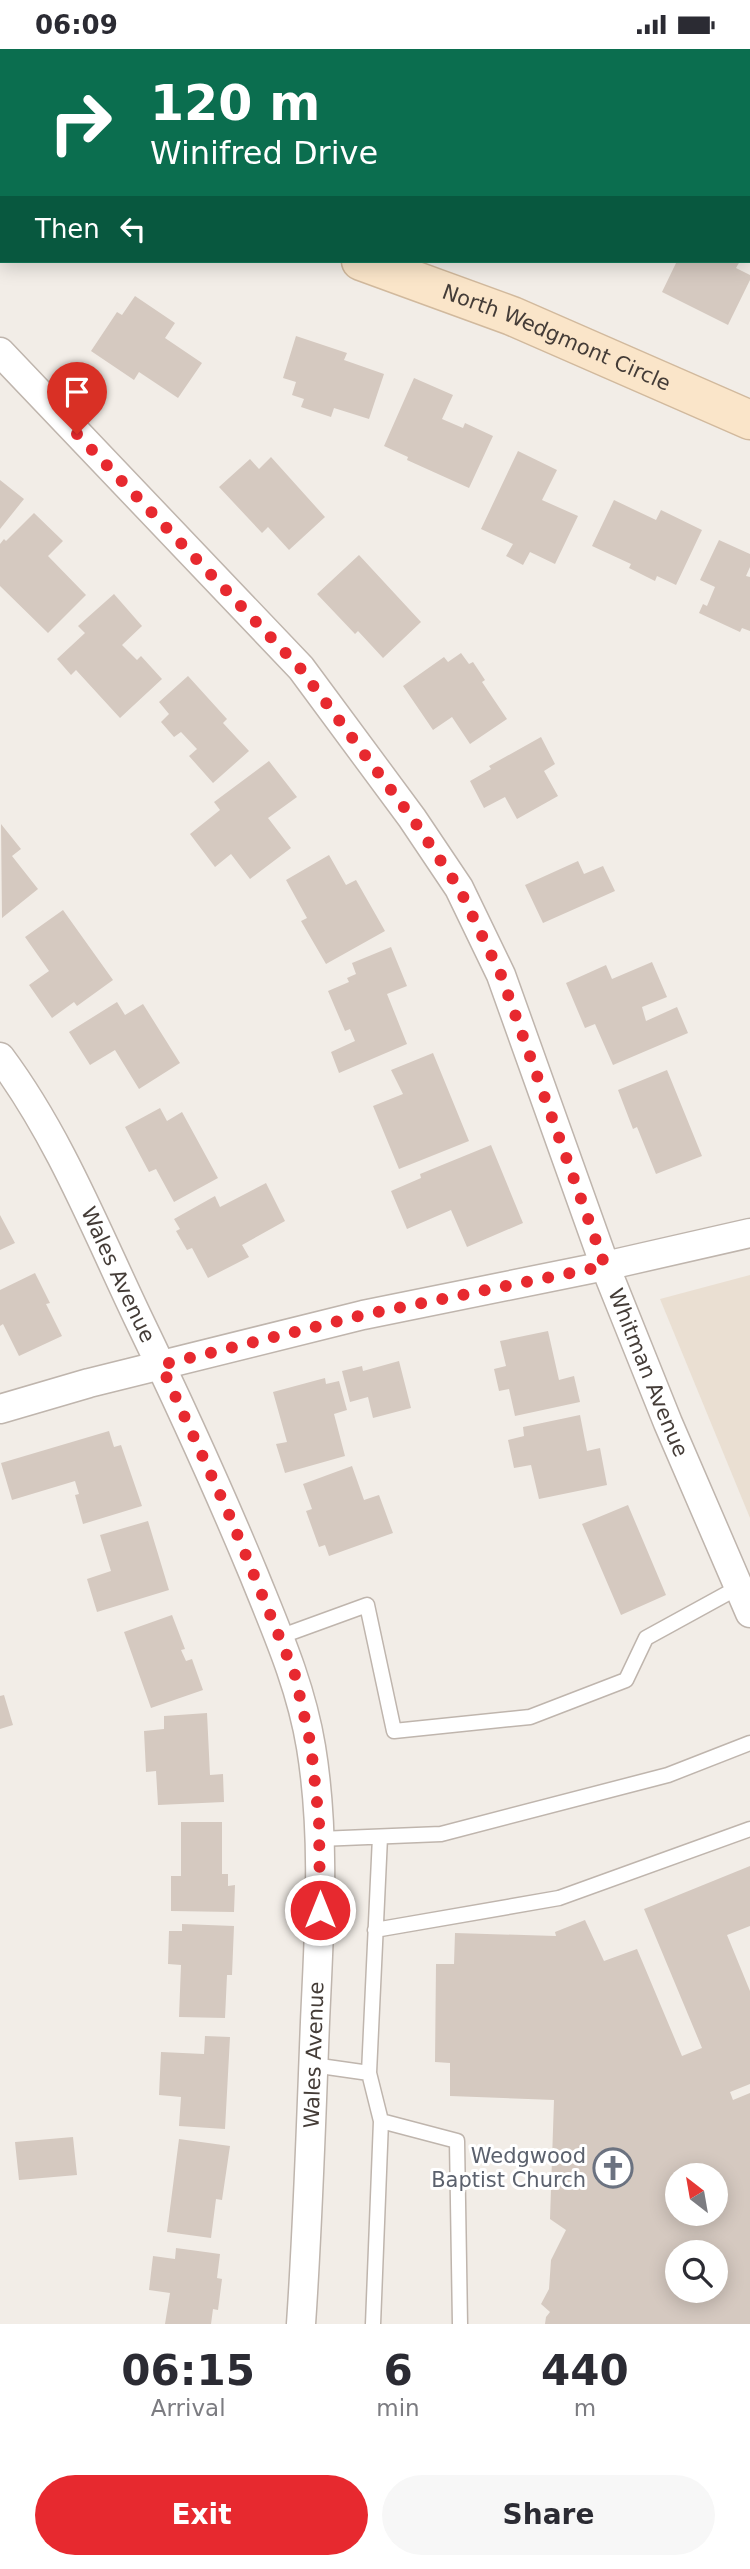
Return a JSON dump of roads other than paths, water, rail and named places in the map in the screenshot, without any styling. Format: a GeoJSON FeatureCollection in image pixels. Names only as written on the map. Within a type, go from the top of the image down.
{"type":"FeatureCollection","features":[{"type":"Feature","properties":{"kind":"street","name":"North Wedgmont Circle"},"geometry":{"type":"LineString","coordinates":[[366,263],[512,316],[750,420]]}},
{"type":"Feature","properties":{"kind":"street","name":"Whitman Avenue"},"geometry":{"type":"LineString","coordinates":[[0,352],[300,668],[412,818],[453,878],[501,975],[605,1266],[668,1423],[750,1613]]}},
{"type":"Feature","properties":{"kind":"street","name":"Wales Avenue"},"geometry":{"type":"LineString","coordinates":[[0,1057],[19,1083],[57,1148],[161,1365],[228,1512],[295,1675],[311,1746],[319,1839],[320,1910],[301,2324]]}},
{"type":"Feature","properties":{"kind":"street"},"geometry":{"type":"LineString","coordinates":[[0,1409],[89,1383],[363,1315],[605,1266],[750,1233]]}},
{"type":"Feature","properties":{"kind":"lane"},"geometry":{"type":"LineString","coordinates":[[279,1637],[366,1605],[394,1731],[530,1717],[626,1680],[646,1638],[739,1587]]}},
{"type":"Feature","properties":{"kind":"lane"},"geometry":{"type":"LineString","coordinates":[[319,1839],[441,1834],[668,1775],[750,1743]]}},
{"type":"Feature","properties":{"kind":"lane"},"geometry":{"type":"LineString","coordinates":[[375,1930],[559,1898],[750,1829]]}},
{"type":"Feature","properties":{"kind":"lane"},"geometry":{"type":"LineString","coordinates":[[373,2324],[381,2121],[369,2073],[380,1837]]}},
{"type":"Feature","properties":{"kind":"lane"},"geometry":{"type":"LineString","coordinates":[[313,2065],[369,2073]]}},
{"type":"Feature","properties":{"kind":"lane"},"geometry":{"type":"LineString","coordinates":[[381,2121],[457,2141],[460,2324]]}},
{"type":"Feature","properties":{"kind":"place","name":"Wedgwood Baptist Church"},"geometry":{"type":"Point","coordinates":[613,2168]}}]}
